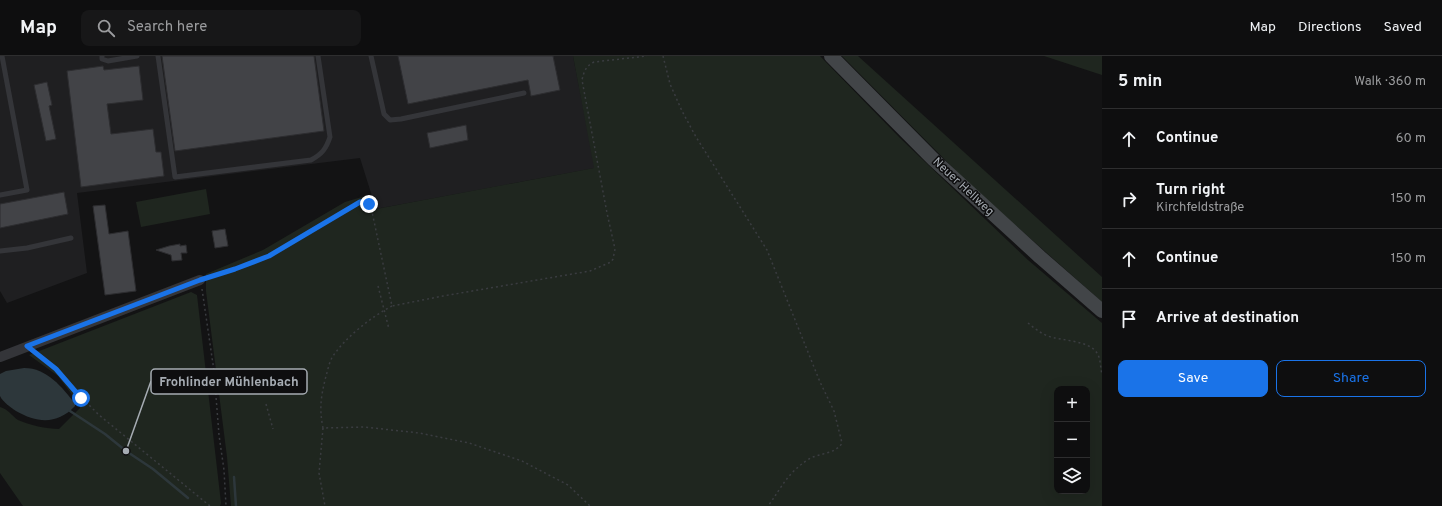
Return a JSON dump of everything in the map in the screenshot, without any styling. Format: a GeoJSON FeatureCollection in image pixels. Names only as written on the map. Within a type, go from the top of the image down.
{"type":"FeatureCollection","features":[{"type":"Feature","properties":{"kind":"main road","name":"Neuer Hellweg"},"geometry":{"type":"LineString","coordinates":[[831,56],[933,159],[1040,257],[1102,311]]}},
{"type":"Feature","properties":{"kind":"street"},"geometry":{"type":"LineString","coordinates":[[0,357],[200,280]]}},
{"type":"Feature","properties":{"kind":"lane"},"geometry":{"type":"LineString","coordinates":[[0,195],[27,190],[2,56]]}},
{"type":"Feature","properties":{"kind":"lane"},"geometry":{"type":"LineString","coordinates":[[102,56],[102,59],[108,61],[137,56]]}},
{"type":"Feature","properties":{"kind":"lane"},"geometry":{"type":"LineString","coordinates":[[158,56],[175,177],[311,160],[320,155],[326,148],[330,138],[318,56]]}},
{"type":"Feature","properties":{"kind":"lane"},"geometry":{"type":"LineString","coordinates":[[371,56],[384,114],[390,120],[524,93]]}},
{"type":"Feature","properties":{"kind":"lane"},"geometry":{"type":"LineString","coordinates":[[0,251],[27,248],[71,238]]}},
{"type":"Feature","properties":{"kind":"path"},"geometry":{"type":"LineString","coordinates":[[325,506],[319,473],[323,428],[321,398],[332,357],[359,329],[384,310],[392,306],[590,271],[611,262],[615,254],[614,244],[582,80],[587,66],[594,62],[647,56]]}},
{"type":"Feature","properties":{"kind":"path"},"geometry":{"type":"LineString","coordinates":[[663,56],[670,84],[682,111],[696,137],[767,250],[820,382],[834,411],[842,443],[837,449],[811,458],[798,467],[789,476],[768,506]]}},
{"type":"Feature","properties":{"kind":"path"},"geometry":{"type":"LineString","coordinates":[[226,506],[214,371],[200,280],[269,256],[360,202],[365,201],[371,207],[392,306]]}},
{"type":"Feature","properties":{"kind":"path"},"geometry":{"type":"LineString","coordinates":[[378,286],[388,329]]}},
{"type":"Feature","properties":{"kind":"path"},"geometry":{"type":"LineString","coordinates":[[1028,322],[1039,331],[1049,336],[1074,341],[1097,352],[1100,359],[1102,374]]}},
{"type":"Feature","properties":{"kind":"path"},"geometry":{"type":"LineString","coordinates":[[27,346],[56,369],[81,398],[99,415],[210,506]]}},
{"type":"Feature","properties":{"kind":"path"},"geometry":{"type":"LineString","coordinates":[[266,404],[273,429]]}},
{"type":"Feature","properties":{"kind":"path"},"geometry":{"type":"LineString","coordinates":[[323,428],[364,427],[419,433],[469,443],[522,461],[561,481],[568,485],[590,506]]}},
{"type":"Feature","properties":{"kind":"shaded area"},"geometry":{"type":"Polygon","coordinates":[[[0,56],[573,56],[595,168],[376,209],[360,158],[77,193],[87,273],[7,303],[0,291],[0,56]]]}},
{"type":"Feature","properties":{"kind":"shaded area"},"geometry":{"type":"Polygon","coordinates":[[[573,56],[820,56],[900,138],[1028,260],[1102,323],[1102,506],[231,506],[227,457],[206,291],[206,274],[263,250],[345,202],[365,196],[376,209],[594,168],[573,56]]]}},
{"type":"Feature","properties":{"kind":"shaded area"},"geometry":{"type":"Polygon","coordinates":[[[842,56],[858,56],[1102,277],[1102,302],[969,184],[842,56]]]}},
{"type":"Feature","properties":{"kind":"shaded area"},"geometry":{"type":"Polygon","coordinates":[[[1044,56],[1102,56],[1102,75],[1044,56]]]}},
{"type":"Feature","properties":{"kind":"shaded area"},"geometry":{"type":"Polygon","coordinates":[[[206,189],[210,214],[141,227],[136,202],[206,189]]]}},
{"type":"Feature","properties":{"kind":"shaded area"},"geometry":{"type":"Polygon","coordinates":[[[191,292],[197,295],[221,503],[220,506],[23,506],[0,473],[0,407],[22,422],[59,429],[80,408],[79,404],[58,376],[29,355],[191,292]]]}},
{"type":"Feature","properties":{"kind":"shaded area"},"geometry":{"type":"Polygon","coordinates":[[[24,368],[40,371],[47,375],[65,391],[75,406],[61,416],[47,420],[32,418],[11,408],[0,396],[0,374],[6,371],[24,368]]]}},
{"type":"Feature","properties":{"kind":"building"},"geometry":{"type":"Polygon","coordinates":[[[162,56],[314,56],[324,131],[175,151],[162,56]]]}},
{"type":"Feature","properties":{"kind":"building"},"geometry":{"type":"Polygon","coordinates":[[[398,56],[553,56],[560,90],[531,96],[528,80],[408,104],[398,56]]]}},
{"type":"Feature","properties":{"kind":"building"},"geometry":{"type":"Polygon","coordinates":[[[103,66],[104,70],[139,66],[143,100],[107,104],[111,134],[153,129],[156,152],[161,152],[164,176],[81,187],[67,71],[103,66]]]}},
{"type":"Feature","properties":{"kind":"building"},"geometry":{"type":"Polygon","coordinates":[[[47,82],[52,105],[49,106],[56,139],[46,141],[34,85],[47,82]]]}},
{"type":"Feature","properties":{"kind":"building"},"geometry":{"type":"Polygon","coordinates":[[[466,125],[468,140],[430,148],[427,133],[466,125]]]}},
{"type":"Feature","properties":{"kind":"building"},"geometry":{"type":"Polygon","coordinates":[[[64,192],[68,214],[0,228],[0,204],[64,192]]]}},
{"type":"Feature","properties":{"kind":"building"},"geometry":{"type":"Polygon","coordinates":[[[105,205],[109,234],[128,231],[136,291],[105,295],[93,206],[105,205]]]}},
{"type":"Feature","properties":{"kind":"building"},"geometry":{"type":"Polygon","coordinates":[[[225,229],[228,246],[215,248],[212,231],[225,229]]]}},
{"type":"Feature","properties":{"kind":"building"},"geometry":{"type":"Polygon","coordinates":[[[180,244],[180,246],[186,245],[187,253],[181,253],[182,260],[172,261],[171,255],[156,250],[169,246],[180,244]]]}},
{"type":"Feature","properties":{"kind":"waterway"},"geometry":{"type":"LineString","coordinates":[[70,411],[153,469],[188,498]]}},
{"type":"Feature","properties":{"kind":"waterway"},"geometry":{"type":"LineString","coordinates":[[234,477],[236,506]]}},
{"type":"Feature","properties":{"kind":"place","name":"Frohlinder Mühlenbach"},"geometry":{"type":"Point","coordinates":[126,451]}},
{"type":"Feature","properties":{"kind":"route"},"geometry":{"type":"LineString","coordinates":[[81,398],[70,383],[56,369],[27,346],[200,280],[269,256],[326,224],[360,202],[365,201],[369,204]]}}]}
